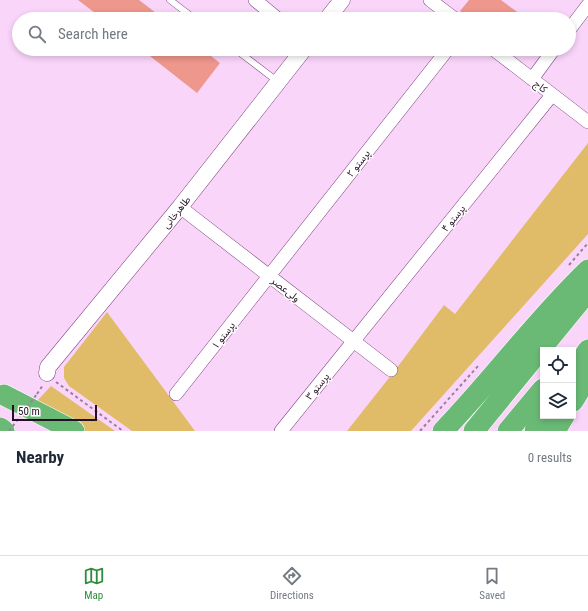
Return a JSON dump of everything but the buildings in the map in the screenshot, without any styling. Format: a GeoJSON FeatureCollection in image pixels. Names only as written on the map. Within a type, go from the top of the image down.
{"type":"FeatureCollection","features":[{"type":"Feature","properties":{"kind":"highway"},"geometry":{"type":"LineString","coordinates":[[443,431],[554,305],[588,270]]}},
{"type":"Feature","properties":{"kind":"highway"},"geometry":{"type":"LineString","coordinates":[[474,431],[588,290]]}},
{"type":"Feature","properties":{"kind":"highway"},"geometry":{"type":"LineString","coordinates":[[576,349],[588,335]]}},
{"type":"Feature","properties":{"kind":"highway"},"geometry":{"type":"LineString","coordinates":[[576,369],[588,350]]}},
{"type":"Feature","properties":{"kind":"highway"},"geometry":{"type":"LineString","coordinates":[[576,396],[588,376]]}},
{"type":"Feature","properties":{"kind":"highway"},"geometry":{"type":"LineString","coordinates":[[2,393],[44,426]]}},
{"type":"Feature","properties":{"kind":"highway"},"geometry":{"type":"LineString","coordinates":[[2,393],[74,431]]}},
{"type":"Feature","properties":{"kind":"highway"},"geometry":{"type":"LineString","coordinates":[[508,431],[540,393]]}},
{"type":"Feature","properties":{"kind":"highway"},"geometry":{"type":"LineString","coordinates":[[535,431],[543,419]]}},
{"type":"Feature","properties":{"kind":"highway"},"geometry":{"type":"LineString","coordinates":[[555,431],[562,419]]}},
{"type":"Feature","properties":{"kind":"highway"},"geometry":{"type":"LineString","coordinates":[[0,428],[4,431]]}},
{"type":"Feature","properties":{"kind":"street"},"geometry":{"type":"LineString","coordinates":[[255,0],[270,12]]}},
{"type":"Feature","properties":{"kind":"street"},"geometry":{"type":"LineString","coordinates":[[333,12],[342,0]]}},
{"type":"Feature","properties":{"kind":"street"},"geometry":{"type":"LineString","coordinates":[[430,0],[446,12]]}},
{"type":"Feature","properties":{"kind":"street"},"geometry":{"type":"LineString","coordinates":[[576,21],[588,5]]}},
{"type":"Feature","properties":{"kind":"street","name":"طاهرخانی"},"geometry":{"type":"LineString","coordinates":[[47,373],[48,367],[180,207],[298,56]]}},
{"type":"Feature","properties":{"kind":"street","name":"پرستو ۲"},"geometry":{"type":"LineString","coordinates":[[269,276],[442,56]]}},
{"type":"Feature","properties":{"kind":"street","name":"کاج"},"geometry":{"type":"LineString","coordinates":[[502,56],[588,122]]}},
{"type":"Feature","properties":{"kind":"street"},"geometry":{"type":"LineString","coordinates":[[532,79],[549,56]]}},
{"type":"Feature","properties":{"kind":"street","name":"پرستو ۴"},"geometry":{"type":"LineString","coordinates":[[354,341],[552,95]]}},
{"type":"Feature","properties":{"kind":"street","name":"ولی‌عصر"},"geometry":{"type":"LineString","coordinates":[[180,207],[391,370]]}},
{"type":"Feature","properties":{"kind":"street","name":"پرستو ۱"},"geometry":{"type":"LineString","coordinates":[[176,394],[269,276]]}},
{"type":"Feature","properties":{"kind":"street","name":"پرستو ۳"},"geometry":{"type":"LineString","coordinates":[[281,431],[354,341]]}},
{"type":"Feature","properties":{"kind":"lane"},"geometry":{"type":"LineString","coordinates":[[170,0],[186,12]]}},
{"type":"Feature","properties":{"kind":"lane"},"geometry":{"type":"LineString","coordinates":[[244,56],[278,82]]}},
{"type":"Feature","properties":{"kind":"path"},"geometry":{"type":"LineString","coordinates":[[47,373],[49,377],[123,431]]}},
{"type":"Feature","properties":{"kind":"path"},"geometry":{"type":"LineString","coordinates":[[9,431],[37,394]]}},
{"type":"Feature","properties":{"kind":"shaded area"},"geometry":{"type":"Polygon","coordinates":[[[588,143],[588,234],[411,431],[347,431],[444,305],[455,314],[588,143]]]}},
{"type":"Feature","properties":{"kind":"shaded area"},"geometry":{"type":"Polygon","coordinates":[[[107,312],[195,431],[132,431],[69,386],[64,378],[64,367],[107,312]]]}},
{"type":"Feature","properties":{"kind":"shaded area"},"geometry":{"type":"Polygon","coordinates":[[[51,386],[115,431],[81,431],[36,402],[51,386]]]}}]}
